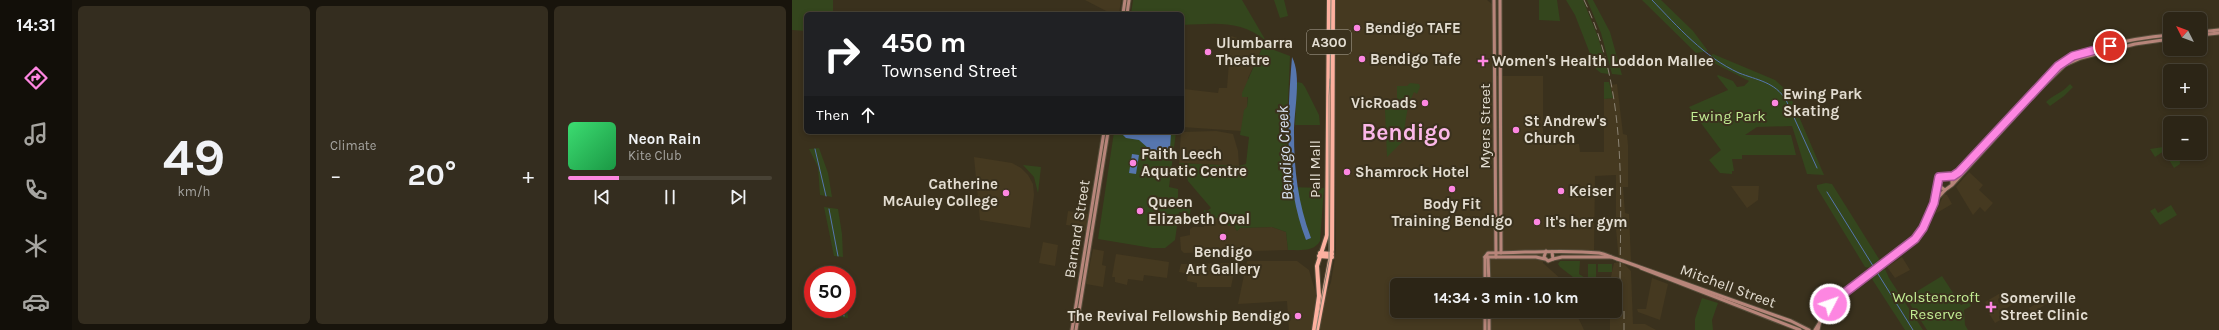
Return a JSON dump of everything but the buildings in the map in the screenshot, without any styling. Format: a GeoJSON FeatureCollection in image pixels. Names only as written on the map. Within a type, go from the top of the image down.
{"type":"FeatureCollection","features":[{"type":"Feature","properties":{"kind":"highway","name":"A300"},"geometry":{"type":"LineString","coordinates":[[1329,0],[1330,81]]}},
{"type":"Feature","properties":{"kind":"highway","name":"A300"},"geometry":{"type":"LineString","coordinates":[[1330,81],[1333,0]]}},
{"type":"Feature","properties":{"kind":"highway","name":"Pall Mall"},"geometry":{"type":"LineString","coordinates":[[1319,255],[1327,235],[1330,81]]}},
{"type":"Feature","properties":{"kind":"highway","name":"Pall Mall"},"geometry":{"type":"LineString","coordinates":[[1329,133],[1332,182],[1332,255]]}},
{"type":"Feature","properties":{"kind":"highway"},"geometry":{"type":"LineString","coordinates":[[1327,178],[1332,182],[1327,184]]}},
{"type":"Feature","properties":{"kind":"highway","name":"A300"},"geometry":{"type":"LineString","coordinates":[[1317,330],[1319,293],[1316,270],[1319,255]]}},
{"type":"Feature","properties":{"kind":"highway"},"geometry":{"type":"LineString","coordinates":[[1319,255],[1332,255]]}},
{"type":"Feature","properties":{"kind":"highway","name":"A300"},"geometry":{"type":"LineString","coordinates":[[1314,330],[1332,255]]}},
{"type":"Feature","properties":{"kind":"main road"},"geometry":{"type":"LineString","coordinates":[[1123,12],[1125,0]]}},
{"type":"Feature","properties":{"kind":"main road"},"geometry":{"type":"LineString","coordinates":[[1127,12],[1129,0]]}},
{"type":"Feature","properties":{"kind":"main road","name":"Myers Street"},"geometry":{"type":"LineString","coordinates":[[1494,0],[1496,131],[1501,216],[1498,255]]}},
{"type":"Feature","properties":{"kind":"main road","name":"Myers Street"},"geometry":{"type":"LineString","coordinates":[[1498,255],[1496,219],[1499,181],[1500,131],[1500,0]]}},
{"type":"Feature","properties":{"kind":"main road"},"geometry":{"type":"LineString","coordinates":[[2207,31],[2219,30]]}},
{"type":"Feature","properties":{"kind":"main road"},"geometry":{"type":"LineString","coordinates":[[2207,35],[2219,33]]}},
{"type":"Feature","properties":{"kind":"main road"},"geometry":{"type":"LineString","coordinates":[[1805,327],[1810,328],[1816,325],[1830,304],[1918,236],[1934,203],[1939,186],[1939,177],[1953,176],[1959,172],[2055,71],[2073,56],[2163,37]]}},
{"type":"Feature","properties":{"kind":"main road"},"geometry":{"type":"LineString","coordinates":[[1934,203],[1945,190],[1950,188],[2055,71],[2074,60],[2126,44]]}},
{"type":"Feature","properties":{"kind":"main road"},"geometry":{"type":"LineString","coordinates":[[1496,81],[1500,79]]}},
{"type":"Feature","properties":{"kind":"main road","name":"Barnard Street"},"geometry":{"type":"LineString","coordinates":[[1072,330],[1102,143],[1105,134]]}},
{"type":"Feature","properties":{"kind":"main road","name":"Barnard Street"},"geometry":{"type":"LineString","coordinates":[[1076,330],[1106,148],[1106,134]]}},
{"type":"Feature","properties":{"kind":"main road"},"geometry":{"type":"LineString","coordinates":[[1098,172],[1100,170],[1106,148]]}},
{"type":"Feature","properties":{"kind":"main road"},"geometry":{"type":"LineString","coordinates":[[1948,176],[1952,179],[1953,184]]}},
{"type":"Feature","properties":{"kind":"main road"},"geometry":{"type":"LineString","coordinates":[[1939,186],[1945,190]]}},
{"type":"Feature","properties":{"kind":"main road"},"geometry":{"type":"LineString","coordinates":[[1496,219],[1501,216]]}},
{"type":"Feature","properties":{"kind":"main road"},"geometry":{"type":"LineString","coordinates":[[1487,255],[1536,257],[1545,259],[1546,251],[1498,255]]}},
{"type":"Feature","properties":{"kind":"main road","name":"Mitchell Street"},"geometry":{"type":"LineString","coordinates":[[1546,251],[1600,253],[1800,330]]}},
{"type":"Feature","properties":{"kind":"main road"},"geometry":{"type":"LineString","coordinates":[[1552,252],[1553,259]]}},
{"type":"Feature","properties":{"kind":"main road"},"geometry":{"type":"LineString","coordinates":[[1485,278],[1487,255]]}},
{"type":"Feature","properties":{"kind":"main road"},"geometry":{"type":"LineString","coordinates":[[1487,255],[1489,278]]}},
{"type":"Feature","properties":{"kind":"main road","name":"Mitchell Street"},"geometry":{"type":"LineString","coordinates":[[1545,259],[1549,261],[1561,257],[1613,258]]}},
{"type":"Feature","properties":{"kind":"main road","name":"Mitchell Street"},"geometry":{"type":"LineString","coordinates":[[1672,280],[1805,327],[1809,330]]}},
{"type":"Feature","properties":{"kind":"main road"},"geometry":{"type":"LineString","coordinates":[[1486,318],[1489,330]]}},
{"type":"Feature","properties":{"kind":"main road"},"geometry":{"type":"LineString","coordinates":[[1485,330],[1488,318]]}},
{"type":"Feature","properties":{"kind":"main road"},"geometry":{"type":"LineString","coordinates":[[1818,330],[1820,321]]}},
{"type":"Feature","properties":{"kind":"main road"},"geometry":{"type":"LineString","coordinates":[[1815,330],[1816,325]]}},
{"type":"Feature","properties":{"kind":"shaded area"},"geometry":{"type":"Polygon","coordinates":[[[1085,0],[1121,0],[1119,12],[1108,12],[1085,0]]]}},
{"type":"Feature","properties":{"kind":"shaded area"},"geometry":{"type":"Polygon","coordinates":[[[1335,0],[1487,0],[1492,4],[1494,76],[1543,76],[1543,144],[1579,144],[1580,152],[1604,152],[1604,99],[1613,98],[1610,85],[1617,84],[1623,134],[1627,135],[1628,145],[1628,187],[1623,187],[1625,213],[1629,214],[1631,261],[1624,259],[1624,264],[1631,271],[1633,324],[1645,324],[1656,330],[1610,330],[1610,318],[1622,318],[1622,278],[1611,278],[1614,263],[1619,262],[1616,229],[1616,175],[1595,176],[1594,250],[1544,250],[1543,263],[1560,278],[1390,278],[1390,318],[1578,318],[1584,330],[1289,330],[1287,301],[1238,304],[1247,261],[1297,261],[1309,270],[1316,294],[1326,295],[1331,282],[1336,251],[1335,0]]]}},
{"type":"Feature","properties":{"kind":"shaded area"},"geometry":{"type":"Polygon","coordinates":[[[1231,36],[1263,46],[1248,78],[1247,107],[1241,131],[1184,127],[1184,89],[1218,93],[1219,88],[1227,88],[1231,36]]]}},
{"type":"Feature","properties":{"kind":"shaded area"},"geometry":{"type":"Polygon","coordinates":[[[1216,131],[1233,134],[1238,151],[1239,166],[1179,163],[1181,134],[1184,134],[1184,132],[1216,131]]]}},
{"type":"Feature","properties":{"kind":"shaded area","name":"Catherine McAuley College"},"geometry":{"type":"Polygon","coordinates":[[[974,157],[1012,163],[1021,168],[1028,175],[1033,184],[1034,195],[1030,228],[980,220],[974,157]]]}},
{"type":"Feature","properties":{"kind":"shaded area"},"geometry":{"type":"Polygon","coordinates":[[[1969,172],[1983,185],[1979,190],[1993,203],[1985,212],[1980,207],[1973,215],[1956,187],[1969,172]]]}},
{"type":"Feature","properties":{"kind":"shaded area"},"geometry":{"type":"Polygon","coordinates":[[[1731,186],[1759,186],[1758,200],[1747,208],[1731,186]]]}},
{"type":"Feature","properties":{"kind":"shaded area"},"geometry":{"type":"Polygon","coordinates":[[[1944,194],[1947,195],[1952,204],[1935,214],[1944,194]]]}},
{"type":"Feature","properties":{"kind":"shaded area"},"geometry":{"type":"Polygon","coordinates":[[[1068,211],[1088,214],[1087,231],[1075,230],[1075,226],[1066,225],[1068,211]]]}},
{"type":"Feature","properties":{"kind":"shaded area"},"geometry":{"type":"Polygon","coordinates":[[[1204,218],[1219,218],[1234,226],[1237,231],[1240,228],[1272,227],[1286,232],[1288,250],[1184,253],[1181,250],[1180,237],[1190,235],[1190,229],[1193,227],[1204,227],[1204,218]]]}},
{"type":"Feature","properties":{"kind":"shaded area"},"geometry":{"type":"Polygon","coordinates":[[[1043,242],[1058,245],[1055,266],[1039,263],[1043,242]]]}},
{"type":"Feature","properties":{"kind":"shaded area"},"geometry":{"type":"Polygon","coordinates":[[[1093,249],[1104,251],[1102,265],[1106,266],[1103,287],[1086,284],[1093,249]]]}},
{"type":"Feature","properties":{"kind":"shaded area"},"geometry":{"type":"Polygon","coordinates":[[[1116,254],[1169,262],[1167,278],[1144,275],[1143,281],[1128,279],[1127,285],[1115,282],[1115,277],[1112,277],[1116,254]]]}},
{"type":"Feature","properties":{"kind":"shaded area"},"geometry":{"type":"Polygon","coordinates":[[[1902,257],[1910,270],[1895,278],[1887,267],[1902,257]]]}},
{"type":"Feature","properties":{"kind":"shaded area"},"geometry":{"type":"Polygon","coordinates":[[[1236,263],[1231,287],[1197,287],[1197,283],[1187,281],[1188,274],[1179,272],[1181,264],[1236,263]]]}},
{"type":"Feature","properties":{"kind":"shaded area"},"geometry":{"type":"Polygon","coordinates":[[[1652,278],[1668,284],[1660,320],[1638,312],[1637,309],[1646,309],[1652,278]]]}},
{"type":"Feature","properties":{"kind":"shaded area"},"geometry":{"type":"Polygon","coordinates":[[[2004,291],[2006,293],[1998,299],[2000,304],[2009,298],[2013,304],[2001,312],[2004,318],[1995,323],[1988,312],[1990,310],[1985,302],[2004,291]]]}},
{"type":"Feature","properties":{"kind":"shaded area"},"geometry":{"type":"Polygon","coordinates":[[[2052,294],[2057,297],[2032,313],[2029,308],[2052,294]]]}},
{"type":"Feature","properties":{"kind":"green space"},"geometry":{"type":"Polygon","coordinates":[[[792,0],[833,0],[833,12],[804,12],[804,31],[792,30],[792,0]]]}},
{"type":"Feature","properties":{"kind":"green space"},"geometry":{"type":"Polygon","coordinates":[[[1133,0],[1242,0],[1266,41],[1246,29],[1226,24],[1184,25],[1184,12],[1131,12],[1133,0]]]}},
{"type":"Feature","properties":{"kind":"green space"},"geometry":{"type":"Polygon","coordinates":[[[1274,0],[1284,0],[1288,16],[1280,18],[1274,0]]]}},
{"type":"Feature","properties":{"kind":"green space"},"geometry":{"type":"Polygon","coordinates":[[[1539,0],[1557,0],[1560,21],[1539,20],[1539,0]]]}},
{"type":"Feature","properties":{"kind":"green space"},"geometry":{"type":"Polygon","coordinates":[[[1566,0],[1583,0],[1598,37],[1609,74],[1601,73],[1596,69],[1575,15],[1566,0]]]}},
{"type":"Feature","properties":{"kind":"green space"},"geometry":{"type":"Polygon","coordinates":[[[1587,0],[1593,0],[1610,32],[1622,75],[1612,74],[1601,33],[1587,0]]]}},
{"type":"Feature","properties":{"kind":"green space"},"geometry":{"type":"Polygon","coordinates":[[[1642,0],[1661,0],[1693,31],[1708,51],[1696,53],[1642,0]]]}},
{"type":"Feature","properties":{"kind":"green space"},"geometry":{"type":"Polygon","coordinates":[[[1263,46],[1290,56],[1287,126],[1288,187],[1324,188],[1320,241],[1314,247],[1306,250],[1288,250],[1286,232],[1272,227],[1240,228],[1237,231],[1234,226],[1228,226],[1228,222],[1219,218],[1202,219],[1204,210],[1207,211],[1211,208],[1188,181],[1185,171],[1179,166],[1179,163],[1239,166],[1246,164],[1249,137],[1240,135],[1244,110],[1247,107],[1248,97],[1242,97],[1242,93],[1263,46]]]}},
{"type":"Feature","properties":{"kind":"green space","name":"Ewing Park"},"geometry":{"type":"Polygon","coordinates":[[[1713,54],[1775,80],[1784,88],[1791,98],[1824,175],[1807,174],[1792,126],[1757,127],[1745,135],[1791,135],[1796,155],[1742,155],[1742,159],[1732,159],[1734,171],[1732,171],[1732,174],[1720,173],[1709,160],[1721,150],[1689,107],[1728,90],[1717,76],[1718,75],[1733,81],[1737,87],[1744,86],[1749,81],[1706,59],[1713,54]]]}},
{"type":"Feature","properties":{"kind":"green space"},"geometry":{"type":"Polygon","coordinates":[[[1297,82],[1302,83],[1305,87],[1319,115],[1320,125],[1295,125],[1297,82]]]}},
{"type":"Feature","properties":{"kind":"green space"},"geometry":{"type":"Polygon","coordinates":[[[1604,82],[1609,82],[1613,98],[1604,99],[1604,82]]]}},
{"type":"Feature","properties":{"kind":"green space"},"geometry":{"type":"Polygon","coordinates":[[[1410,83],[1419,84],[1420,87],[1417,94],[1414,92],[1409,104],[1405,122],[1404,140],[1387,157],[1385,110],[1397,107],[1397,86],[1407,86],[1410,83]]]}},
{"type":"Feature","properties":{"kind":"green space"},"geometry":{"type":"Polygon","coordinates":[[[2070,84],[2073,87],[2064,96],[2050,106],[2046,102],[2064,90],[2070,84]]]}},
{"type":"Feature","properties":{"kind":"green space"},"geometry":{"type":"Polygon","coordinates":[[[1114,134],[1176,134],[1169,187],[1178,189],[1178,200],[1192,201],[1190,214],[1179,212],[1175,240],[1165,248],[1152,248],[1098,239],[1114,134]]]}},
{"type":"Feature","properties":{"kind":"green space"},"geometry":{"type":"Polygon","coordinates":[[[2163,147],[2163,152],[2155,157],[2150,149],[2163,147]]]}},
{"type":"Feature","properties":{"kind":"green space"},"geometry":{"type":"Polygon","coordinates":[[[819,148],[828,173],[832,197],[820,195],[818,167],[809,149],[819,148]]]}},
{"type":"Feature","properties":{"kind":"green space"},"geometry":{"type":"Polygon","coordinates":[[[2169,160],[2180,160],[2180,164],[2174,168],[2169,160]]]}},
{"type":"Feature","properties":{"kind":"green space"},"geometry":{"type":"Polygon","coordinates":[[[1023,165],[1041,167],[1038,193],[1034,177],[1023,165]]]}},
{"type":"Feature","properties":{"kind":"green space"},"geometry":{"type":"Polygon","coordinates":[[[1826,183],[1832,184],[1879,259],[1878,262],[1870,268],[1865,267],[1817,188],[1817,185],[1826,183]]]}},
{"type":"Feature","properties":{"kind":"green space"},"geometry":{"type":"Polygon","coordinates":[[[2171,205],[2177,215],[2160,225],[2150,211],[2155,208],[2158,213],[2171,205]]]}},
{"type":"Feature","properties":{"kind":"green space"},"geometry":{"type":"Polygon","coordinates":[[[824,207],[838,209],[842,234],[843,257],[834,256],[824,207]]]}},
{"type":"Feature","properties":{"kind":"green space"},"geometry":{"type":"Polygon","coordinates":[[[1560,261],[1580,261],[1579,274],[1585,278],[1574,278],[1558,264],[1560,261]]]}},
{"type":"Feature","properties":{"kind":"green space"},"geometry":{"type":"Polygon","coordinates":[[[1588,264],[1596,264],[1596,278],[1588,278],[1588,264]]]}},
{"type":"Feature","properties":{"kind":"green space"},"geometry":{"type":"Polygon","coordinates":[[[1598,264],[1612,264],[1612,272],[1598,272],[1598,264]]]}},
{"type":"Feature","properties":{"kind":"green space"},"geometry":{"type":"Polygon","coordinates":[[[1885,269],[1889,278],[1923,330],[1905,330],[1872,279],[1874,275],[1885,269]]]}},
{"type":"Feature","properties":{"kind":"green space","name":"Wolstencroft Reserve"},"geometry":{"type":"Polygon","coordinates":[[[1942,276],[1961,305],[1969,301],[1971,306],[1964,310],[1965,325],[1968,330],[1927,330],[1906,298],[1942,276]]]}},
{"type":"Feature","properties":{"kind":"green space"},"geometry":{"type":"Polygon","coordinates":[[[1702,298],[1718,303],[1712,320],[1713,330],[1695,330],[1695,319],[1702,298]]]}},
{"type":"Feature","properties":{"kind":"water"},"geometry":{"type":"Polygon","coordinates":[[[1292,57],[1297,74],[1294,124],[1296,173],[1303,212],[1311,238],[1306,240],[1294,196],[1289,150],[1288,126],[1292,57]]]}},
{"type":"Feature","properties":{"kind":"water"},"geometry":{"type":"Polygon","coordinates":[[[1122,134],[1171,134],[1170,149],[1165,155],[1157,156],[1139,140],[1126,138],[1122,134]]]}},
{"type":"Feature","properties":{"kind":"water"},"geometry":{"type":"Polygon","coordinates":[[[1132,154],[1139,155],[1136,174],[1129,173],[1132,154]]]}},
{"type":"Feature","properties":{"kind":"waterway"},"geometry":{"type":"LineString","coordinates":[[1652,0],[1692,41],[1714,59],[1739,73],[1771,85],[1782,94],[1817,168]]}},
{"type":"Feature","properties":{"kind":"waterway"},"geometry":{"type":"LineString","coordinates":[[815,149],[826,196]]}},
{"type":"Feature","properties":{"kind":"waterway"},"geometry":{"type":"LineString","coordinates":[[1827,192],[1913,330]]}},
{"type":"Feature","properties":{"kind":"waterway"},"geometry":{"type":"LineString","coordinates":[[829,209],[838,256]]}},
{"type":"Feature","properties":{"kind":"tram line"},"geometry":{"type":"LineString","coordinates":[[1330,84],[1331,0]]}},
{"type":"Feature","properties":{"kind":"tram line"},"geometry":{"type":"LineString","coordinates":[[1316,330],[1329,261],[1330,79]]}},
{"type":"Feature","properties":{"kind":"railway"},"geometry":{"type":"LineString","coordinates":[[1584,0],[1599,37],[1609,75],[1616,113],[1621,191],[1620,278]]}},
{"type":"Feature","properties":{"kind":"railway"},"geometry":{"type":"LineString","coordinates":[[1624,311],[1624,330]]}},
{"type":"Feature","properties":{"kind":"place","name":"Bendigo TAFE"},"geometry":{"type":"Point","coordinates":[1357,28]}},
{"type":"Feature","properties":{"kind":"place","name":"Ulumbarra Theatre"},"geometry":{"type":"Point","coordinates":[1208,52]}},
{"type":"Feature","properties":{"kind":"place","name":"Bendigo Tafe"},"geometry":{"type":"Point","coordinates":[1362,59]}},
{"type":"Feature","properties":{"kind":"place","name":"Women's Health Loddon Mallee"},"geometry":{"type":"Point","coordinates":[1483,61]}},
{"type":"Feature","properties":{"kind":"place","name":"VicRoads"},"geometry":{"type":"Point","coordinates":[1425,103]}},
{"type":"Feature","properties":{"kind":"place","name":"Ewing Park Skating"},"geometry":{"type":"Point","coordinates":[1775,103]}},
{"type":"Feature","properties":{"kind":"place","name":"St Andrew's Church"},"geometry":{"type":"Point","coordinates":[1516,130]}},
{"type":"Feature","properties":{"kind":"place","name":"Faith Leech Aquatic Centre"},"geometry":{"type":"Point","coordinates":[1133,163]}},
{"type":"Feature","properties":{"kind":"place","name":"Shamrock Hotel"},"geometry":{"type":"Point","coordinates":[1347,172]}},
{"type":"Feature","properties":{"kind":"place","name":"Body Fit Training Bendigo"},"geometry":{"type":"Point","coordinates":[1452,189]}},
{"type":"Feature","properties":{"kind":"place","name":"Keiser"},"geometry":{"type":"Point","coordinates":[1561,191]}},
{"type":"Feature","properties":{"kind":"place","name":"Catherine McAuley College"},"geometry":{"type":"Point","coordinates":[1006,193]}},
{"type":"Feature","properties":{"kind":"place","name":"Queen Elizabeth Oval"},"geometry":{"type":"Point","coordinates":[1140,211]}},
{"type":"Feature","properties":{"kind":"place","name":"It's her gym"},"geometry":{"type":"Point","coordinates":[1537,222]}},
{"type":"Feature","properties":{"kind":"place","name":"Bendigo Art Gallery"},"geometry":{"type":"Point","coordinates":[1223,237]}},
{"type":"Feature","properties":{"kind":"place","name":"Somerville Street Clinic"},"geometry":{"type":"Point","coordinates":[1991,307]}},
{"type":"Feature","properties":{"kind":"place","name":"The Revival Fellowship Bendigo"},"geometry":{"type":"Point","coordinates":[1298,316]}},
{"type":"Feature","properties":{"kind":"district","name":"Bendigo"},"geometry":{"type":"Point","coordinates":[1406,132]}},
{"type":"Feature","properties":{"kind":"route"},"geometry":{"type":"LineString","coordinates":[[1830,304],[1847,289],[1915,239],[1923,228],[1934,203],[1939,186],[1938,178],[1942,175],[1953,176],[1959,172],[2058,66],[2073,56],[2110,46]]}},
{"type":"Feature","properties":{"kind":"water label","name":"Bendigo Creek"},"geometry":{"type":"Point","coordinates":[1284,153]}}]}
